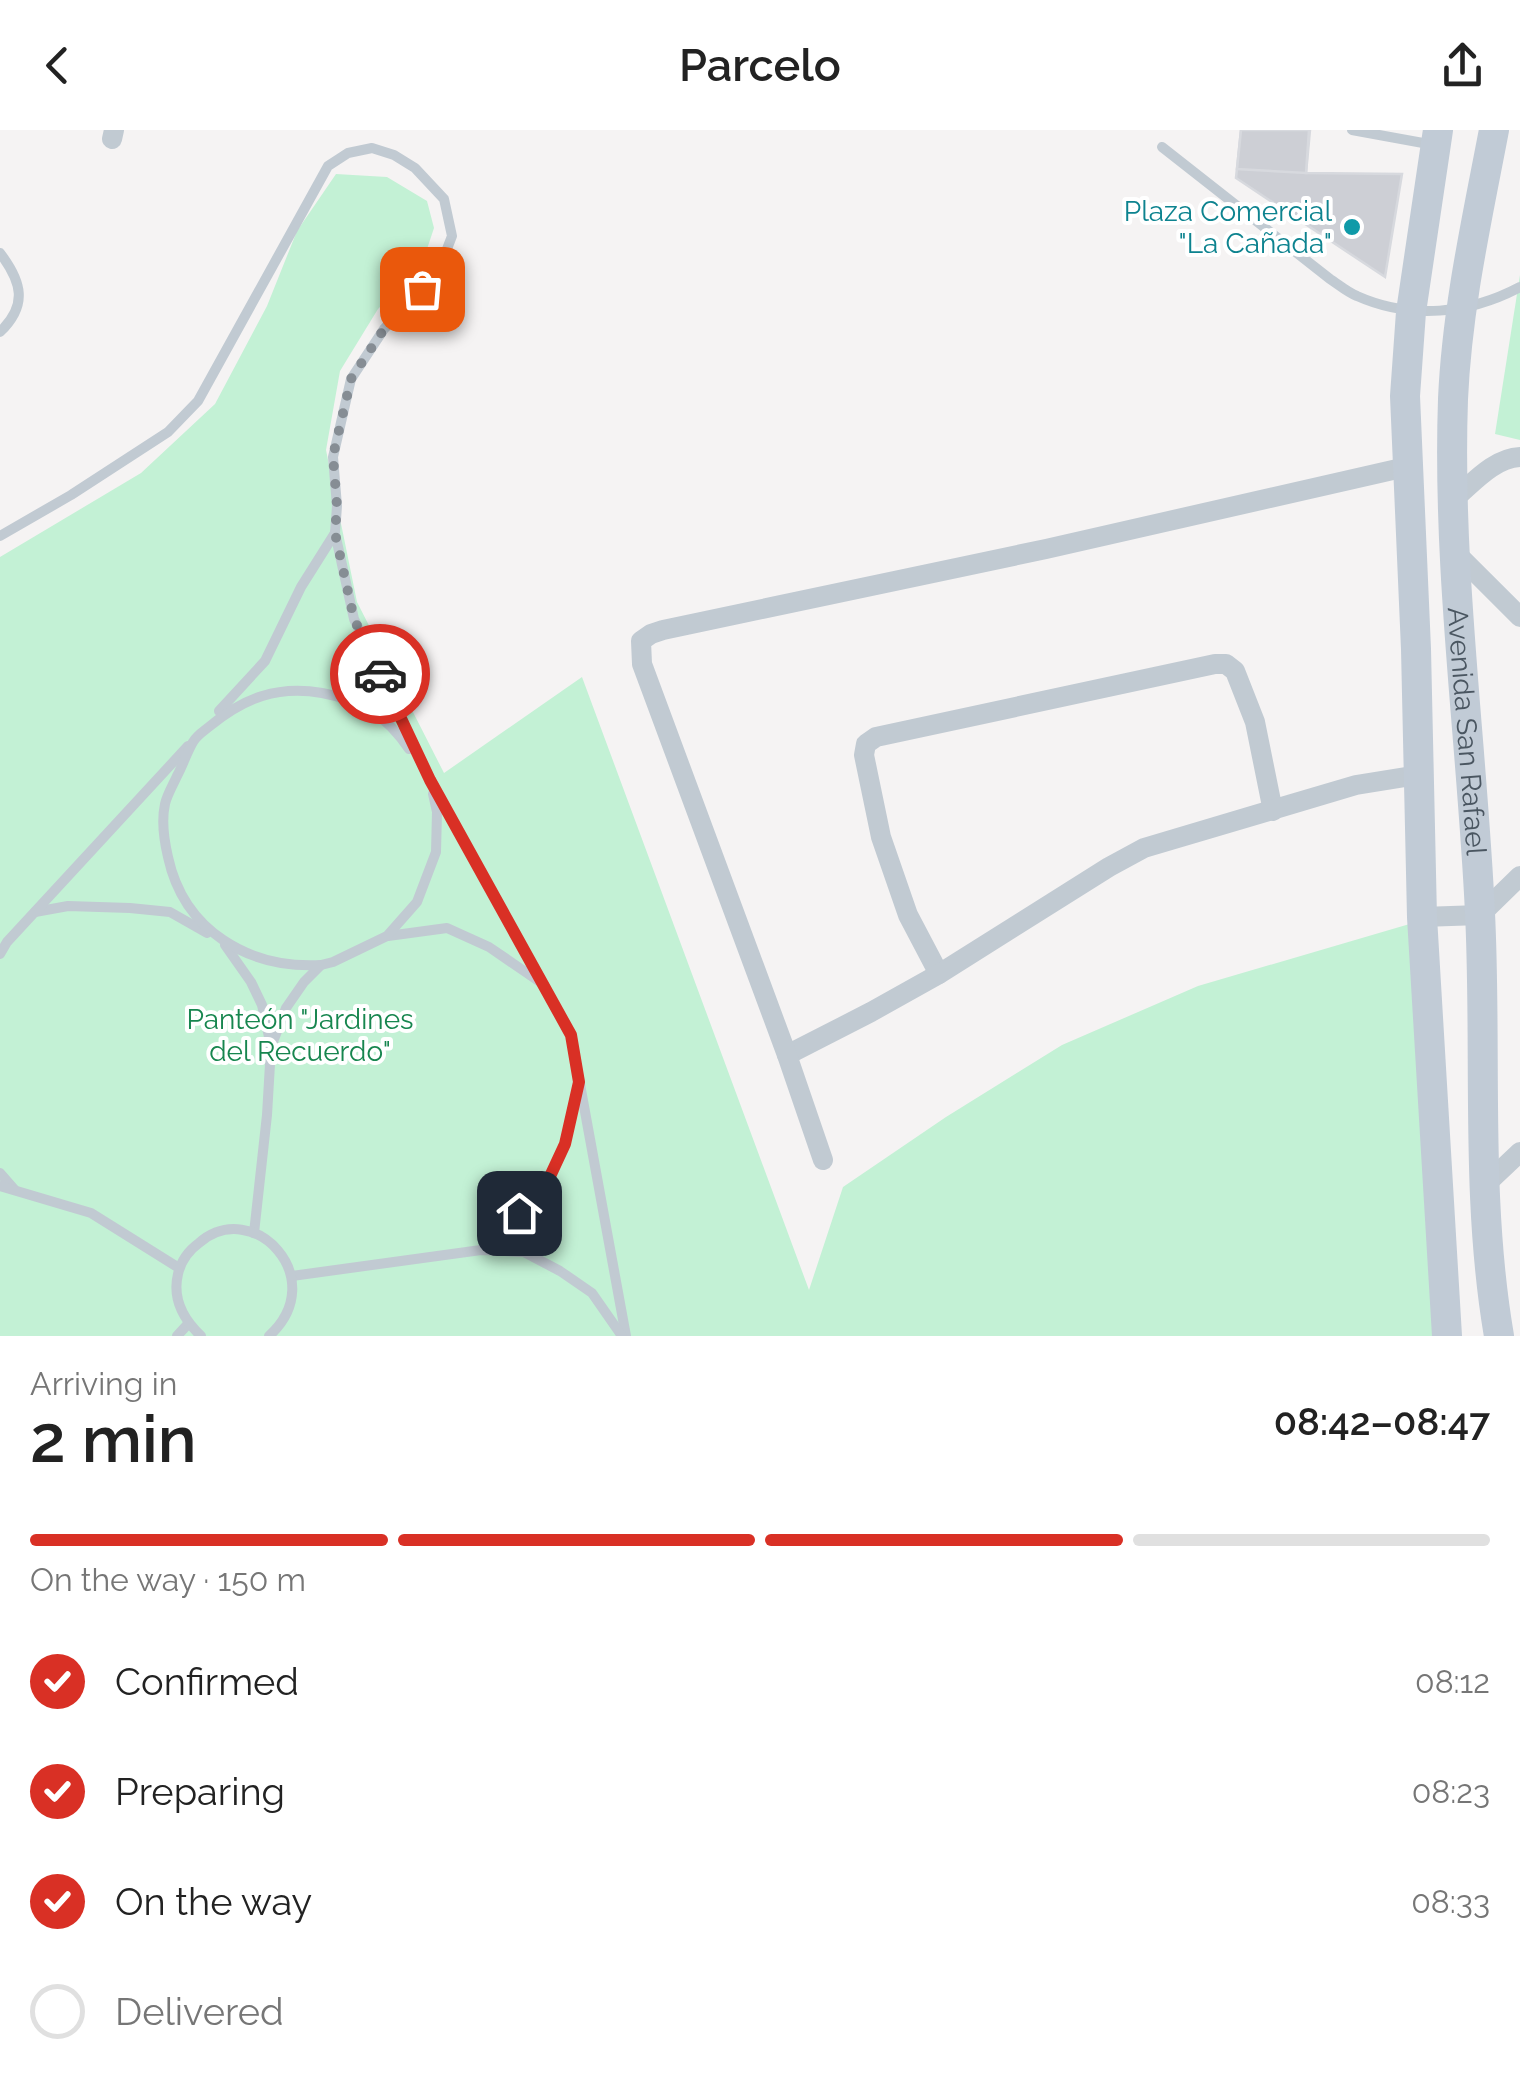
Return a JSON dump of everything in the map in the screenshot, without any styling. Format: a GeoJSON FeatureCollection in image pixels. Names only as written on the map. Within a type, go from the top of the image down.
{"type":"FeatureCollection","features":[{"type":"Feature","properties":{"kind":"main road","name":"Avenida San Rafael"},"geometry":{"type":"LineString","coordinates":[[1494,130],[1461,310],[1453,396],[1455,552],[1480,915],[1484,1186],[1499,1336]]}},
{"type":"Feature","properties":{"kind":"main road","name":"Avenida San Rafael"},"geometry":{"type":"LineString","coordinates":[[1437,138],[1411,312],[1405,396],[1422,918],[1447,1336]]}},
{"type":"Feature","properties":{"kind":"street"},"geometry":{"type":"LineString","coordinates":[[1454,500],[1492,467],[1507,458],[1520,457]]}},
{"type":"Feature","properties":{"kind":"street"},"geometry":{"type":"LineString","coordinates":[[823,1160],[642,664],[640,641],[662,630],[1406,467]]}},
{"type":"Feature","properties":{"kind":"street"},"geometry":{"type":"LineString","coordinates":[[1455,552],[1520,617]]}},
{"type":"Feature","properties":{"kind":"street"},"geometry":{"type":"LineString","coordinates":[[939,974],[908,914],[880,836],[864,754],[866,744],[876,737],[1226,664],[1235,671],[1255,722],[1273,811]]}},
{"type":"Feature","properties":{"kind":"street"},"geometry":{"type":"LineString","coordinates":[[787,1056],[939,974],[1144,848],[1356,785],[1418,776]]}},
{"type":"Feature","properties":{"kind":"street"},"geometry":{"type":"LineString","coordinates":[[1422,918],[1480,915],[1520,876]]}},
{"type":"Feature","properties":{"kind":"street"},"geometry":{"type":"LineString","coordinates":[[1484,1186],[1520,1152]]}},
{"type":"Feature","properties":{"kind":"lane"},"geometry":{"type":"LineString","coordinates":[[1352,130],[1437,138]]}},
{"type":"Feature","properties":{"kind":"lane"},"geometry":{"type":"LineString","coordinates":[[1162,147],[1356,296],[1411,312],[1461,310],[1520,287]]}},
{"type":"Feature","properties":{"kind":"lane"},"geometry":{"type":"LineString","coordinates":[[0,536],[168,432],[198,401],[328,166],[348,154],[372,148],[415,168],[444,199],[452,236],[442,262],[384,329],[351,379],[333,456],[335,533],[354,619],[430,780],[571,1035],[624,1336]]}},
{"type":"Feature","properties":{"kind":"lane"},"geometry":{"type":"LineString","coordinates":[[0,253],[13,270],[20,299],[14,317],[0,332]]}},
{"type":"Feature","properties":{"kind":"lane"},"geometry":{"type":"LineString","coordinates":[[0,954],[265,661],[301,587],[335,533]]}},
{"type":"Feature","properties":{"kind":"lane"},"geometry":{"type":"LineString","coordinates":[[254,1233],[271,1047],[262,1005],[251,982],[222,942],[192,912],[172,877],[163,835],[165,804],[195,738],[232,708],[266,694],[306,690],[342,696],[368,708],[395,728],[430,780],[437,812],[436,852],[417,902],[386,936]]}},
{"type":"Feature","properties":{"kind":"lane"},"geometry":{"type":"LineString","coordinates":[[35,912],[68,906],[170,912],[222,942],[268,962],[297,966],[333,962],[386,936],[448,928],[489,947],[545,986]]}},
{"type":"Feature","properties":{"kind":"lane"},"geometry":{"type":"LineString","coordinates":[[271,1047],[286,1008],[321,965]]}},
{"type":"Feature","properties":{"kind":"lane"},"geometry":{"type":"LineString","coordinates":[[481,1250],[546,1185],[565,1144],[579,1082]]}},
{"type":"Feature","properties":{"kind":"lane"},"geometry":{"type":"LineString","coordinates":[[0,1172],[15,1190]]}},
{"type":"Feature","properties":{"kind":"lane"},"geometry":{"type":"LineString","coordinates":[[0,1186],[91,1213],[180,1268]]}},
{"type":"Feature","properties":{"kind":"lane"},"geometry":{"type":"LineString","coordinates":[[201,1336],[188,1324],[177,1302],[180,1268],[189,1251],[204,1238],[238,1230],[270,1242],[282,1254],[292,1276],[287,1314],[268,1336]]}},
{"type":"Feature","properties":{"kind":"lane"},"geometry":{"type":"LineString","coordinates":[[292,1276],[481,1250],[524,1252],[592,1293],[624,1336]]}},
{"type":"Feature","properties":{"kind":"lane"},"geometry":{"type":"LineString","coordinates":[[177,1336],[188,1324]]}},
{"type":"Feature","properties":{"kind":"green space","name":"Panteón \"Jardines del Recuerdo\""},"geometry":{"type":"Polygon","coordinates":[[[336,174],[387,177],[427,201],[434,228],[422,264],[378,309],[340,371],[326,450],[357,602],[444,773],[582,677],[809,1290],[843,1187],[1062,1045],[1198,986],[1413,923],[1443,1336],[0,1336],[0,557],[141,473],[215,404],[267,306],[297,231],[336,174]]]}},
{"type":"Feature","properties":{"kind":"green space"},"geometry":{"type":"Polygon","coordinates":[[[1520,275],[1520,440],[1495,434],[1520,275]]]}},
{"type":"Feature","properties":{"kind":"building","name":"Plaza Comercial \"La Cañada\""},"geometry":{"type":"Polygon","coordinates":[[[1241,130],[1310,130],[1306,173],[1402,174],[1385,277],[1236,178],[1241,130]]]}},
{"type":"Feature","properties":{"kind":"building"},"geometry":{"type":"Polygon","coordinates":[[[1241,130],[1309,130],[1306,173],[1237,169],[1241,130]]]}},
{"type":"Feature","properties":{"kind":"way so far"},"geometry":{"type":"LineString","coordinates":[[380,674],[354,619],[335,533],[333,456],[351,379],[384,329],[422,289]]}},
{"type":"Feature","properties":{"kind":"place","name":"Plaza Comercial \"La Cañada\""},"geometry":{"type":"Point","coordinates":[1352,227]}},
{"type":"Feature","properties":{"kind":"route"},"geometry":{"type":"LineString","coordinates":[[380,674],[430,780],[571,1035],[579,1082],[565,1144],[546,1185],[519,1213]]}}]}
